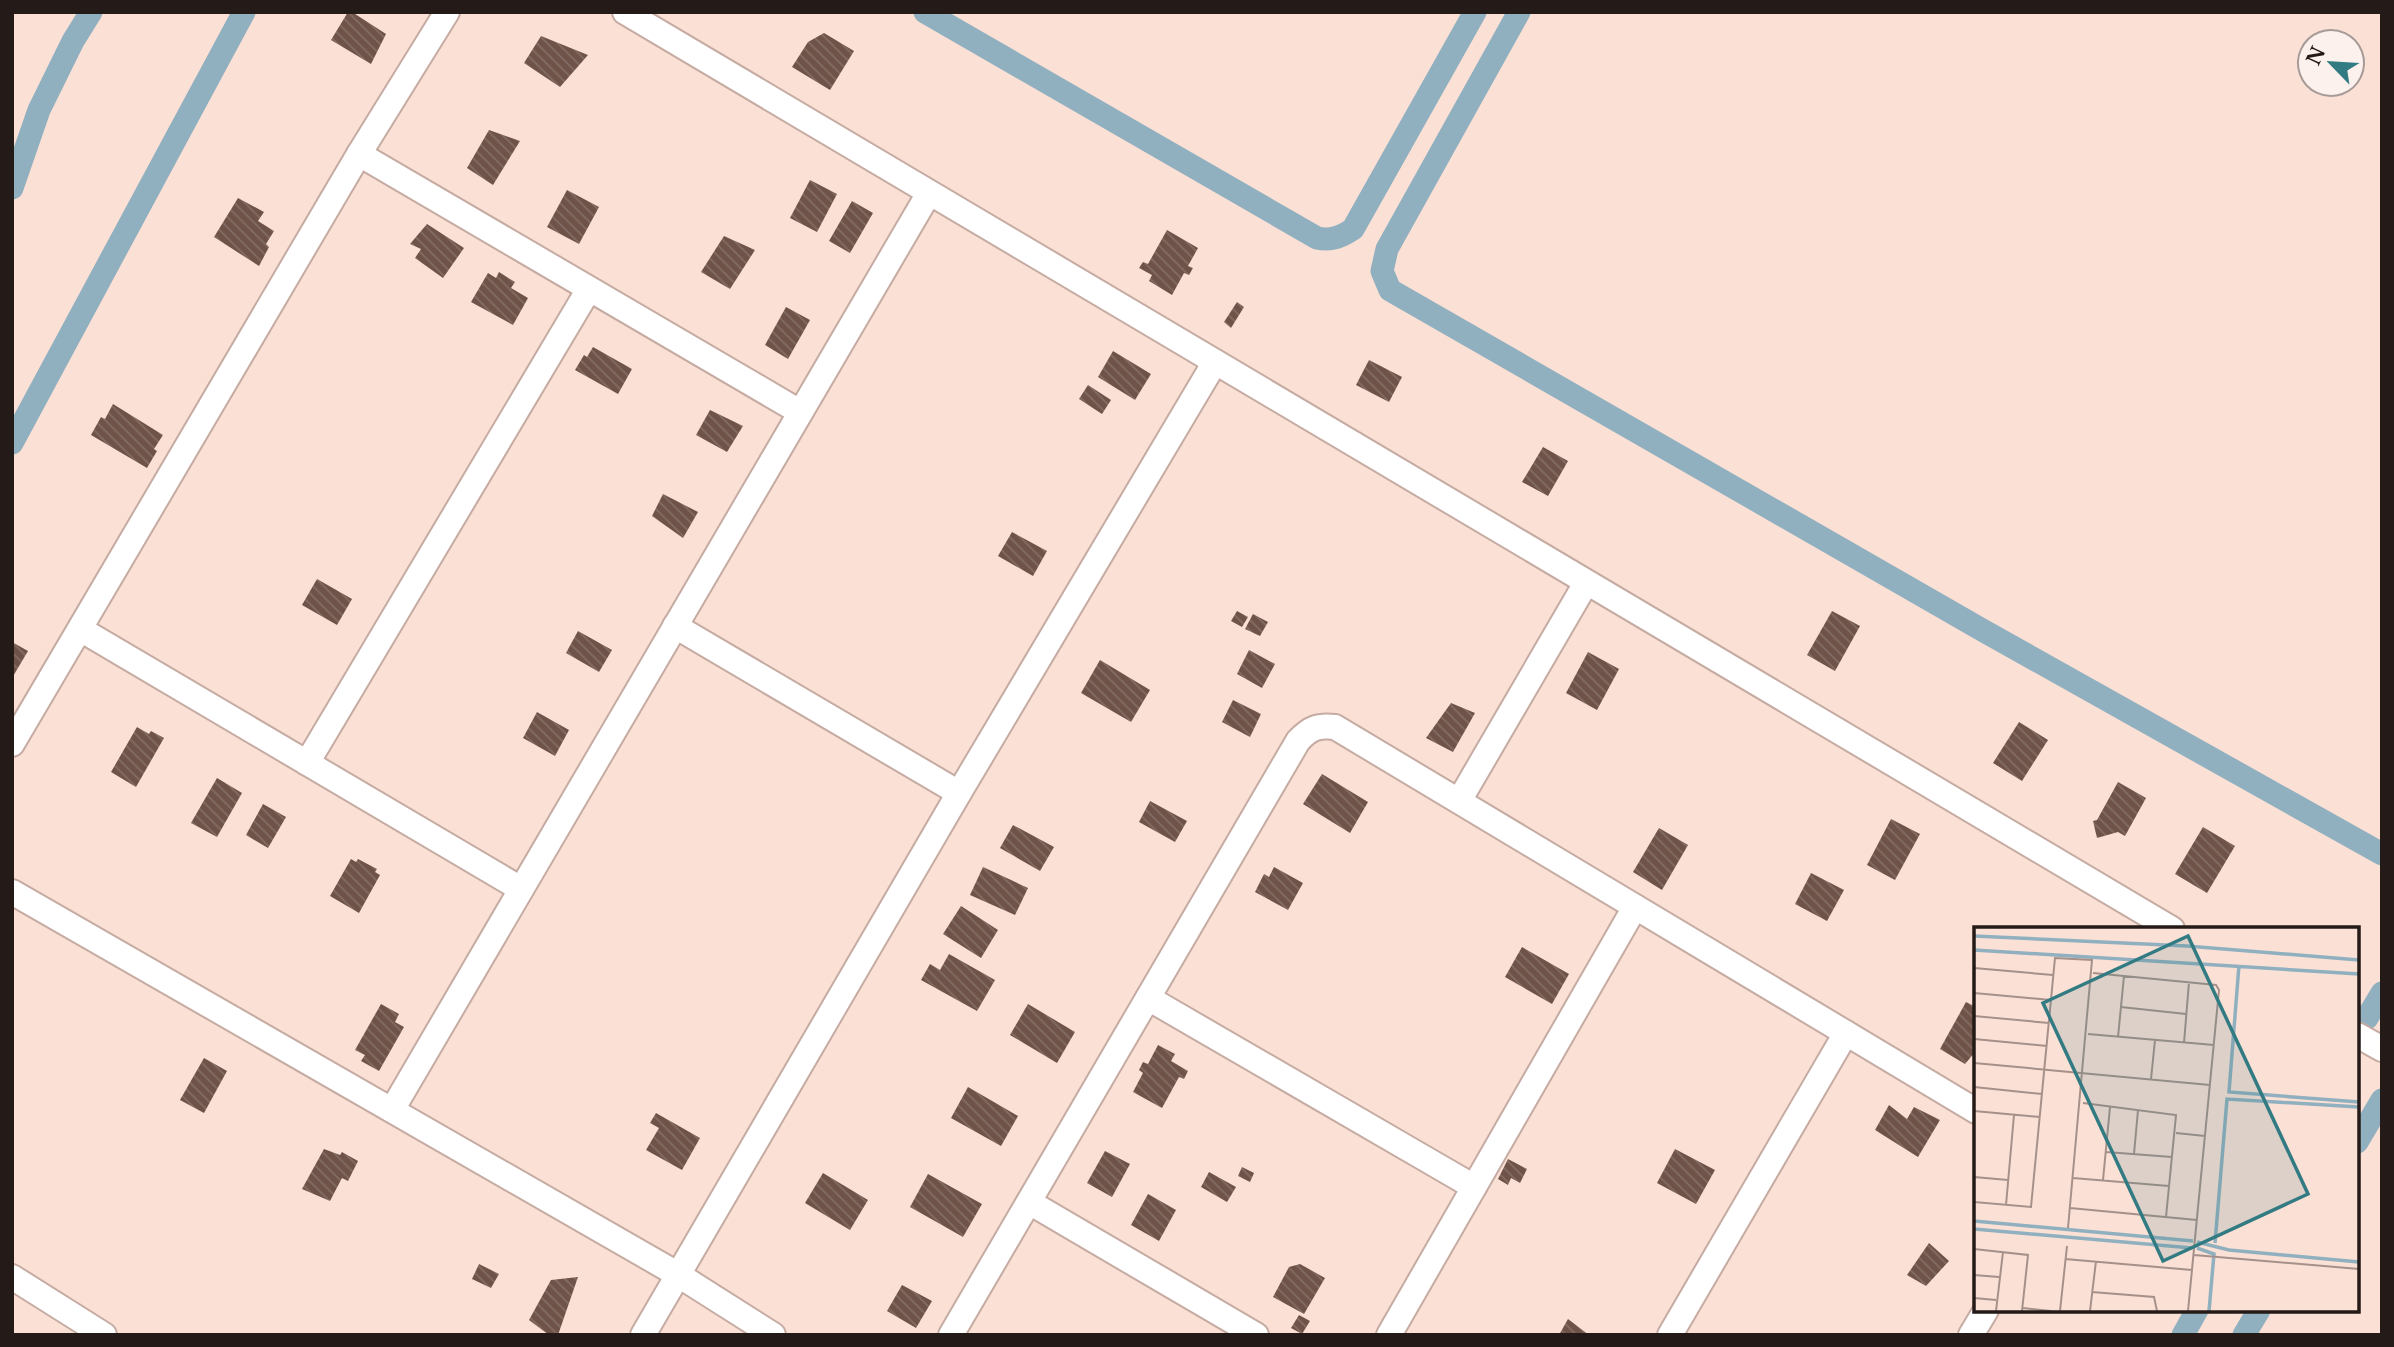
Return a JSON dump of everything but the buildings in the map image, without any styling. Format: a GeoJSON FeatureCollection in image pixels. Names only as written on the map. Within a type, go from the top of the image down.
{"type":"FeatureCollection","features":[{"type":"Feature","properties":{"kind":"street"},"geometry":{"type":"LineString","coordinates":[[12,744],[359,154],[446,12]]}},
{"type":"Feature","properties":{"kind":"street"},"geometry":{"type":"LineString","coordinates":[[625,12],[2169,927]]}},
{"type":"Feature","properties":{"kind":"street"},"geometry":{"type":"LineString","coordinates":[[359,154],[800,412]]}},
{"type":"Feature","properties":{"kind":"street"},"geometry":{"type":"LineString","coordinates":[[391,1110],[929,193]]}},
{"type":"Feature","properties":{"kind":"street"},"geometry":{"type":"LineString","coordinates":[[307,763],[589,289]]}},
{"type":"Feature","properties":{"kind":"street"},"geometry":{"type":"LineString","coordinates":[[643,1335],[959,793],[1215,362]]}},
{"type":"Feature","properties":{"kind":"street"},"geometry":{"type":"LineString","coordinates":[[1459,801],[1586,583]]}},
{"type":"Feature","properties":{"kind":"street"},"geometry":{"type":"LineString","coordinates":[[675,626],[959,793]]}},
{"type":"Feature","properties":{"kind":"street"},"geometry":{"type":"LineString","coordinates":[[80,629],[521,889]]}},
{"type":"Feature","properties":{"kind":"street"},"geometry":{"type":"LineString","coordinates":[[951,1335],[1298,741],[1308,730],[1322,725],[1335,727],[1974,1110]]}},
{"type":"Feature","properties":{"kind":"street"},"geometry":{"type":"LineString","coordinates":[[12,892],[677,1274],[773,1335]]}},
{"type":"Feature","properties":{"kind":"street"},"geometry":{"type":"LineString","coordinates":[[1389,1335],[1635,907]]}},
{"type":"Feature","properties":{"kind":"street"},"geometry":{"type":"LineString","coordinates":[[1148,998],[1474,1187]]}},
{"type":"Feature","properties":{"kind":"street"},"geometry":{"type":"LineString","coordinates":[[1670,1335],[1846,1033]]}},
{"type":"Feature","properties":{"kind":"street"},"geometry":{"type":"LineString","coordinates":[[2359,1036],[2382,1049]]}},
{"type":"Feature","properties":{"kind":"street"},"geometry":{"type":"LineString","coordinates":[[1029,1202],[1256,1335]]}},
{"type":"Feature","properties":{"kind":"street"},"geometry":{"type":"LineString","coordinates":[[12,1278],[104,1335]]}},
{"type":"Feature","properties":{"kind":"street"},"geometry":{"type":"LineString","coordinates":[[1971,1335],[1985,1312]]}},
{"type":"Feature","properties":{"kind":"waterway"},"geometry":{"type":"LineString","coordinates":[[12,188],[39,110],[73,41],[91,12]]}},
{"type":"Feature","properties":{"kind":"waterway"},"geometry":{"type":"LineString","coordinates":[[12,443],[244,12]]}},
{"type":"Feature","properties":{"kind":"waterway"},"geometry":{"type":"LineString","coordinates":[[925,12],[1317,238],[1327,239],[1353,229],[1475,12]]}},
{"type":"Feature","properties":{"kind":"waterway"},"geometry":{"type":"LineString","coordinates":[[1519,12],[1387,249],[1382,271],[1390,290],[1984,631],[2382,854]]}},
{"type":"Feature","properties":{"kind":"waterway"},"geometry":{"type":"LineString","coordinates":[[2367,1018],[2382,993]]}},
{"type":"Feature","properties":{"kind":"waterway"},"geometry":{"type":"LineString","coordinates":[[2359,1139],[2382,1100]]}},
{"type":"Feature","properties":{"kind":"waterway"},"geometry":{"type":"LineString","coordinates":[[2183,1335],[2196,1312]]}},
{"type":"Feature","properties":{"kind":"waterway"},"geometry":{"type":"LineString","coordinates":[[2244,1335],[2258,1312]]}}]}
